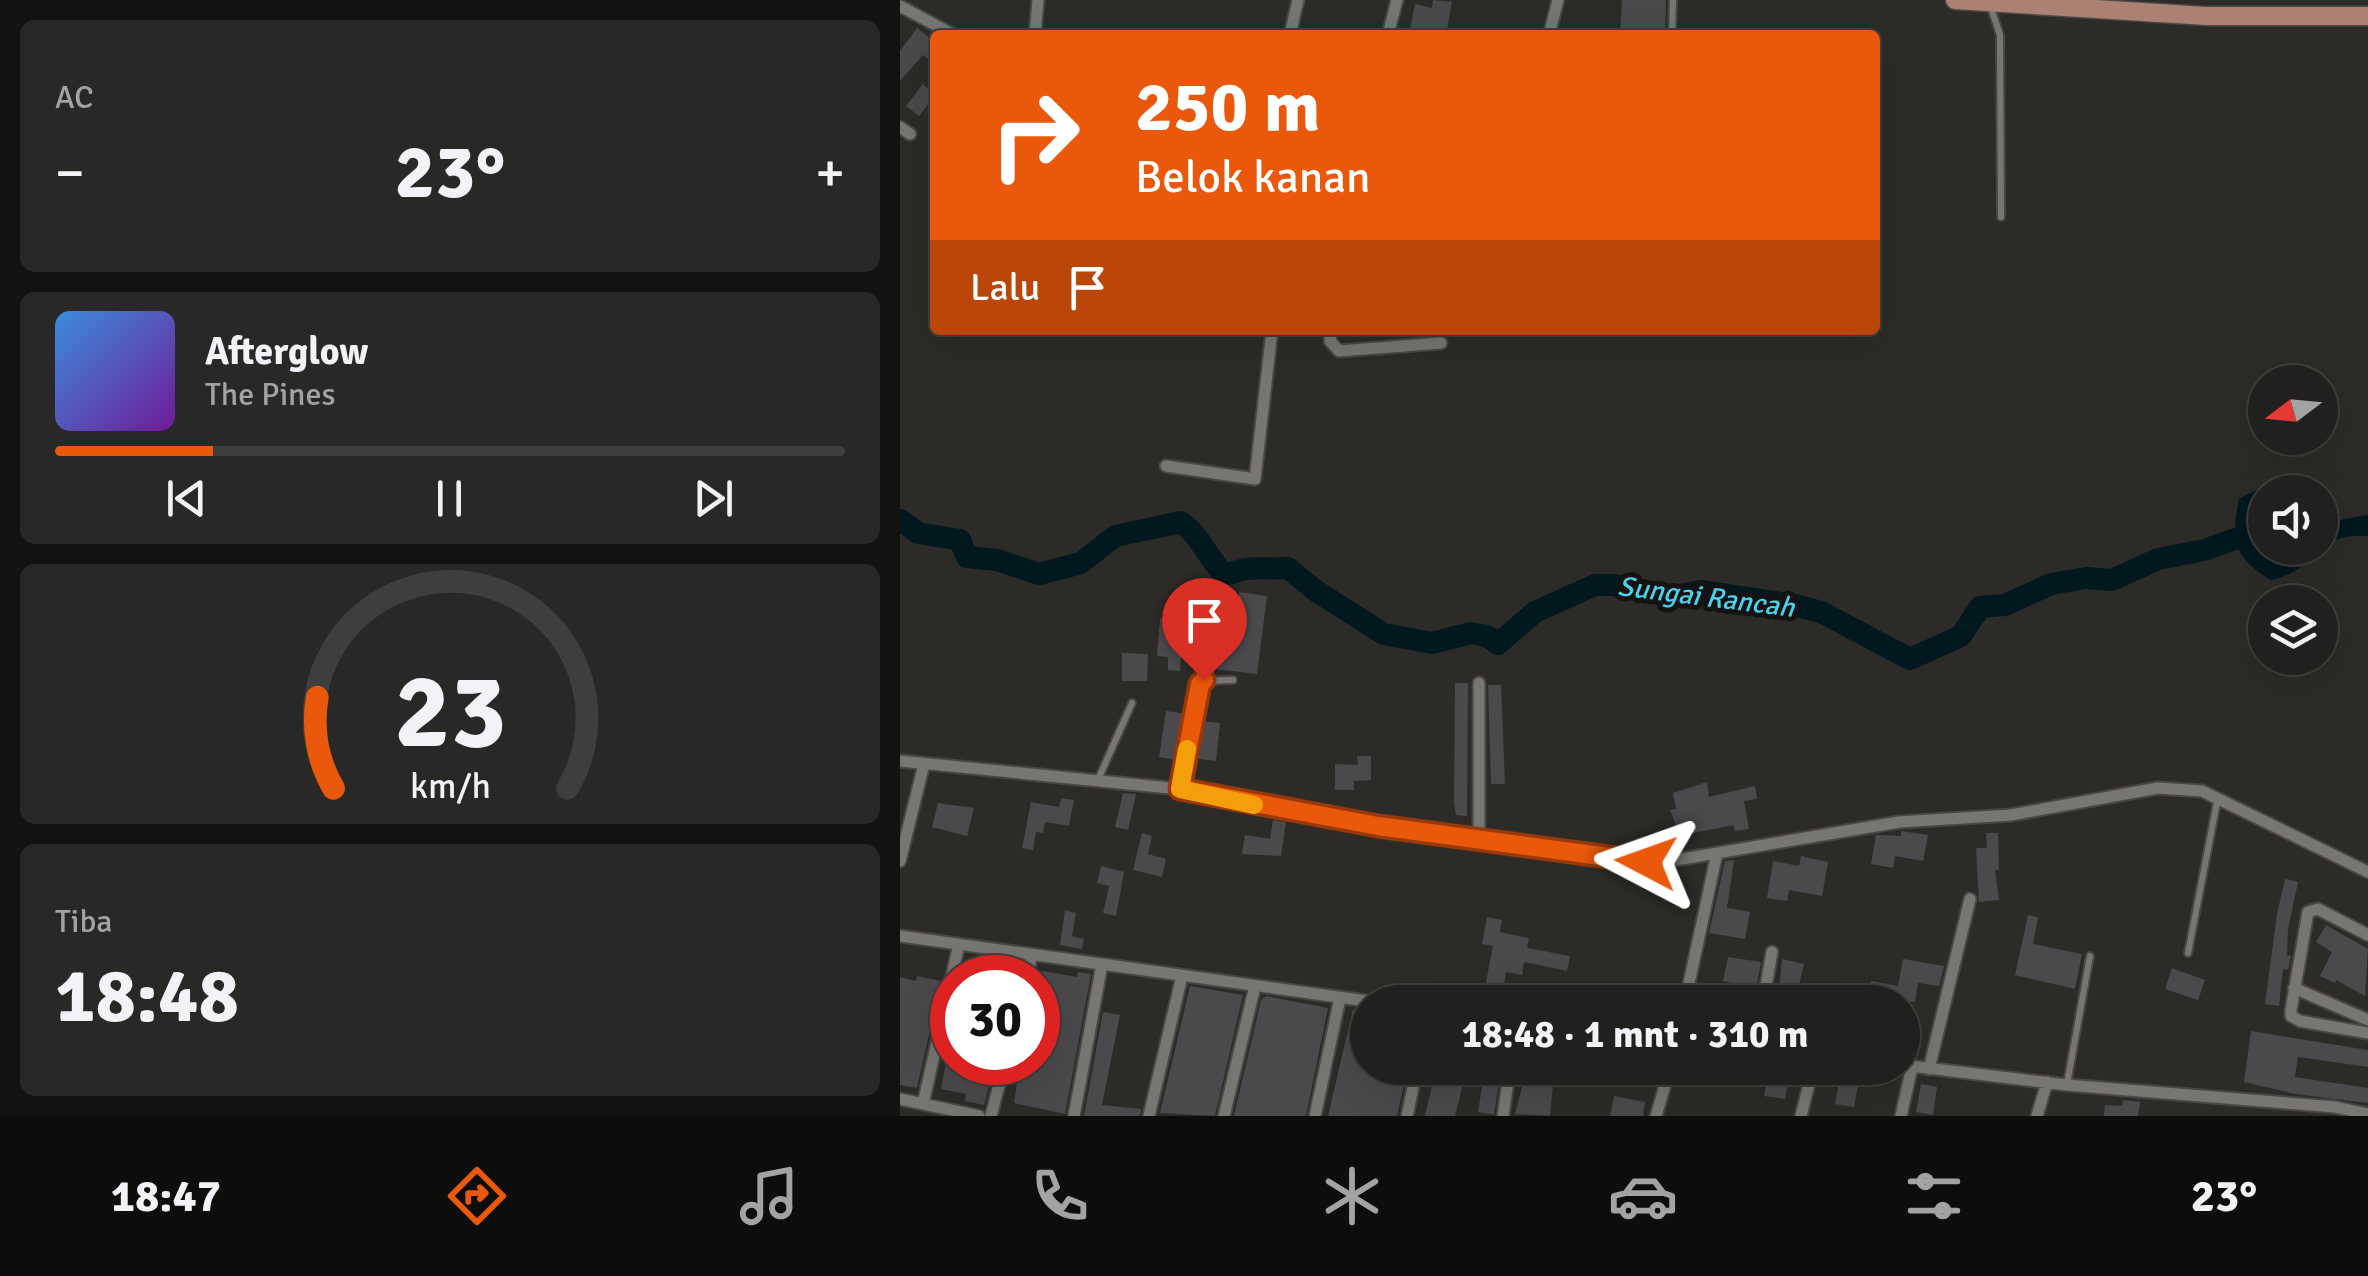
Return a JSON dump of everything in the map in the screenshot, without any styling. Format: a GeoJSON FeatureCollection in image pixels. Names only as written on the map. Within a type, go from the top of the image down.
{"type":"FeatureCollection","features":[{"type":"Feature","properties":{"kind":"main road"},"geometry":{"type":"LineString","coordinates":[[1956,0],[2206,16],[2368,16]]}},
{"type":"Feature","properties":{"kind":"street"},"geometry":{"type":"LineString","coordinates":[[1035,30],[1038,0]]}},
{"type":"Feature","properties":{"kind":"street"},"geometry":{"type":"LineString","coordinates":[[1291,30],[1298,0]]}},
{"type":"Feature","properties":{"kind":"street"},"geometry":{"type":"LineString","coordinates":[[1389,30],[1396,0]]}},
{"type":"Feature","properties":{"kind":"street"},"geometry":{"type":"LineString","coordinates":[[1550,30],[1558,0]]}},
{"type":"Feature","properties":{"kind":"street"},"geometry":{"type":"LineString","coordinates":[[900,23],[904,8],[945,30]]}},
{"type":"Feature","properties":{"kind":"street"},"geometry":{"type":"LineString","coordinates":[[1166,466],[1255,479],[1271,335]]}},
{"type":"Feature","properties":{"kind":"street"},"geometry":{"type":"LineString","coordinates":[[1331,335],[1330,341],[1339,350],[1441,343]]}},
{"type":"Feature","properties":{"kind":"street"},"geometry":{"type":"LineString","coordinates":[[1479,683],[1479,841]]}},
{"type":"Feature","properties":{"kind":"street"},"geometry":{"type":"LineString","coordinates":[[900,761],[1180,789],[1228,801],[1613,860],[1670,861],[1899,822],[2011,815],[2140,790],[2192,790],[2218,798],[2368,872]]}},
{"type":"Feature","properties":{"kind":"street"},"geometry":{"type":"LineString","coordinates":[[900,861],[924,764]]}},
{"type":"Feature","properties":{"kind":"street"},"geometry":{"type":"LineString","coordinates":[[1689,985],[1716,853]]}},
{"type":"Feature","properties":{"kind":"street"},"geometry":{"type":"LineString","coordinates":[[1929,1069],[1970,899]]}},
{"type":"Feature","properties":{"kind":"street"},"geometry":{"type":"LineString","coordinates":[[2368,934],[2318,910],[2310,910],[2294,988],[2293,1018],[2368,1033]]}},
{"type":"Feature","properties":{"kind":"street"},"geometry":{"type":"LineString","coordinates":[[900,936],[1350,999]]}},
{"type":"Feature","properties":{"kind":"street"},"geometry":{"type":"LineString","coordinates":[[924,1104],[959,944]]}},
{"type":"Feature","properties":{"kind":"street"},"geometry":{"type":"LineString","coordinates":[[1766,985],[1772,952]]}},
{"type":"Feature","properties":{"kind":"street"},"geometry":{"type":"LineString","coordinates":[[1074,1116],[1102,964]]}},
{"type":"Feature","properties":{"kind":"street"},"geometry":{"type":"LineString","coordinates":[[1150,1116],[1182,976]]}},
{"type":"Feature","properties":{"kind":"street"},"geometry":{"type":"LineString","coordinates":[[1224,1116],[1255,986]]}},
{"type":"Feature","properties":{"kind":"street"},"geometry":{"type":"LineString","coordinates":[[2294,988],[2368,1020]]}},
{"type":"Feature","properties":{"kind":"street"},"geometry":{"type":"LineString","coordinates":[[1315,1116],[1340,998]]}},
{"type":"Feature","properties":{"kind":"street"},"geometry":{"type":"LineString","coordinates":[[1920,1068],[2067,1085],[2334,1107],[2368,1114]]}},
{"type":"Feature","properties":{"kind":"street"},"geometry":{"type":"LineString","coordinates":[[2038,1116],[2047,1082]]}},
{"type":"Feature","properties":{"kind":"street"},"geometry":{"type":"LineString","coordinates":[[991,1116],[998,1085]]}},
{"type":"Feature","properties":{"kind":"street"},"geometry":{"type":"LineString","coordinates":[[1408,1116],[1414,1085]]}},
{"type":"Feature","properties":{"kind":"street"},"geometry":{"type":"LineString","coordinates":[[1504,1116],[1508,1085]]}},
{"type":"Feature","properties":{"kind":"street"},"geometry":{"type":"LineString","coordinates":[[1656,1116],[1665,1085]]}},
{"type":"Feature","properties":{"kind":"street"},"geometry":{"type":"LineString","coordinates":[[1801,1116],[1809,1085]]}},
{"type":"Feature","properties":{"kind":"street"},"geometry":{"type":"LineString","coordinates":[[1901,1116],[1905,1085]]}},
{"type":"Feature","properties":{"kind":"street"},"geometry":{"type":"LineString","coordinates":[[900,1099],[979,1116]]}},
{"type":"Feature","properties":{"kind":"street"},"geometry":{"type":"LineString","coordinates":[[2215,1116],[2218,1099]]}},
{"type":"Feature","properties":{"kind":"lane"},"geometry":{"type":"LineString","coordinates":[[1672,0],[1672,30]]}},
{"type":"Feature","properties":{"kind":"lane"},"geometry":{"type":"LineString","coordinates":[[1988,2],[2000,35],[2001,217]]}},
{"type":"Feature","properties":{"kind":"lane"},"geometry":{"type":"LineString","coordinates":[[1180,789],[1200,681],[1234,680]]}},
{"type":"Feature","properties":{"kind":"lane"},"geometry":{"type":"LineString","coordinates":[[1096,783],[1132,703]]}},
{"type":"Feature","properties":{"kind":"lane"},"geometry":{"type":"LineString","coordinates":[[2188,953],[2218,798]]}},
{"type":"Feature","properties":{"kind":"lane"},"geometry":{"type":"LineString","coordinates":[[2067,1085],[2090,956]]}},
{"type":"Feature","properties":{"kind":"water"},"geometry":{"type":"Polygon","coordinates":[[[2248,494],[2248,563],[2236,537],[2239,499],[2248,494]]]}},
{"type":"Feature","properties":{"kind":"water"},"geometry":{"type":"Polygon","coordinates":[[[2368,515],[2368,536],[2338,540],[2338,520],[2368,515]]]}},
{"type":"Feature","properties":{"kind":"water"},"geometry":{"type":"Polygon","coordinates":[[[2250,565],[2303,565],[2271,580],[2250,565]]]}},
{"type":"Feature","properties":{"kind":"building"},"geometry":{"type":"Polygon","coordinates":[[[1433,0],[1452,2],[1447,30],[1410,30],[1415,4],[1432,8],[1433,0]]]}},
{"type":"Feature","properties":{"kind":"building"},"geometry":{"type":"Polygon","coordinates":[[[1622,0],[1666,0],[1665,30],[1620,30],[1622,0]]]}},
{"type":"Feature","properties":{"kind":"building"},"geometry":{"type":"Polygon","coordinates":[[[917,28],[930,38],[930,60],[923,55],[900,81],[900,51],[917,28]]]}},
{"type":"Feature","properties":{"kind":"building"},"geometry":{"type":"Polygon","coordinates":[[[923,84],[930,90],[930,102],[919,116],[906,106],[923,84]]]}},
{"type":"Feature","properties":{"kind":"building"},"geometry":{"type":"Polygon","coordinates":[[[1239,592],[1267,596],[1257,674],[1198,667],[1204,618],[1236,622],[1239,592]]]}},
{"type":"Feature","properties":{"kind":"building"},"geometry":{"type":"Polygon","coordinates":[[[1160,618],[1184,619],[1180,671],[1168,670],[1168,657],[1157,656],[1160,618]]]}},
{"type":"Feature","properties":{"kind":"building"},"geometry":{"type":"Polygon","coordinates":[[[1122,653],[1148,654],[1147,681],[1122,681],[1122,653]]]}},
{"type":"Feature","properties":{"kind":"building"},"geometry":{"type":"Polygon","coordinates":[[[1455,683],[1468,683],[1467,816],[1456,815],[1454,802],[1455,683]]]}},
{"type":"Feature","properties":{"kind":"building"},"geometry":{"type":"Polygon","coordinates":[[[1488,685],[1501,685],[1505,784],[1491,784],[1488,685]]]}},
{"type":"Feature","properties":{"kind":"building"},"geometry":{"type":"Polygon","coordinates":[[[1166,711],[1187,714],[1178,760],[1159,757],[1166,711]]]}},
{"type":"Feature","properties":{"kind":"building"},"geometry":{"type":"Polygon","coordinates":[[[1200,721],[1220,723],[1216,761],[1193,758],[1200,721]]]}},
{"type":"Feature","properties":{"kind":"building"},"geometry":{"type":"Polygon","coordinates":[[[1357,756],[1371,756],[1371,780],[1354,781],[1354,790],[1335,790],[1335,764],[1358,765],[1357,756]]]}},
{"type":"Feature","properties":{"kind":"building"},"geometry":{"type":"Polygon","coordinates":[[[1707,782],[1709,797],[1755,786],[1757,799],[1744,801],[1749,829],[1735,831],[1733,825],[1680,836],[1670,810],[1676,809],[1673,793],[1707,782]]]}},
{"type":"Feature","properties":{"kind":"building"},"geometry":{"type":"Polygon","coordinates":[[[1123,793],[1136,794],[1128,830],[1115,827],[1123,793]]]}},
{"type":"Feature","properties":{"kind":"building"},"geometry":{"type":"Polygon","coordinates":[[[1061,798],[1074,800],[1069,826],[1045,822],[1043,833],[1036,832],[1033,850],[1022,848],[1031,802],[1059,807],[1061,798]]]}},
{"type":"Feature","properties":{"kind":"building"},"geometry":{"type":"Polygon","coordinates":[[[938,803],[974,808],[967,836],[932,827],[938,803]]]}},
{"type":"Feature","properties":{"kind":"building"},"geometry":{"type":"Polygon","coordinates":[[[1273,820],[1286,822],[1281,856],[1242,854],[1245,835],[1270,839],[1273,820]]]}},
{"type":"Feature","properties":{"kind":"building"},"geometry":{"type":"Polygon","coordinates":[[[1901,831],[1928,835],[1923,861],[1895,856],[1893,868],[1871,864],[1876,835],[1901,836],[1901,831]]]}},
{"type":"Feature","properties":{"kind":"building"},"geometry":{"type":"Polygon","coordinates":[[[1142,833],[1152,836],[1148,854],[1166,859],[1162,877],[1133,870],[1142,833]]]}},
{"type":"Feature","properties":{"kind":"building"},"geometry":{"type":"Polygon","coordinates":[[[1986,833],[1998,833],[1999,870],[1995,870],[1999,900],[1979,902],[1976,848],[1987,848],[1986,833]]]}},
{"type":"Feature","properties":{"kind":"building"},"geometry":{"type":"Polygon","coordinates":[[[1801,856],[1828,862],[1822,896],[1789,890],[1787,901],[1767,898],[1773,861],[1799,866],[1801,856]]]}},
{"type":"Feature","properties":{"kind":"building"},"geometry":{"type":"Polygon","coordinates":[[[1734,860],[1727,908],[1750,912],[1745,939],[1709,933],[1725,861],[1734,860]]]}},
{"type":"Feature","properties":{"kind":"building"},"geometry":{"type":"Polygon","coordinates":[[[1101,866],[1124,872],[1116,916],[1103,913],[1109,886],[1097,883],[1101,866]]]}},
{"type":"Feature","properties":{"kind":"building"},"geometry":{"type":"Polygon","coordinates":[[[2285,879],[2298,882],[2288,929],[2287,955],[2291,956],[2288,970],[2283,969],[2279,1006],[2265,1004],[2285,879]]]}},
{"type":"Feature","properties":{"kind":"building"},"geometry":{"type":"Polygon","coordinates":[[[1065,910],[1076,913],[1072,936],[1084,939],[1082,949],[1060,945],[1065,910]]]}},
{"type":"Feature","properties":{"kind":"building"},"geometry":{"type":"Polygon","coordinates":[[[2028,915],[2038,917],[2033,944],[2082,954],[2075,989],[2015,975],[2028,915]]]}},
{"type":"Feature","properties":{"kind":"building"},"geometry":{"type":"Polygon","coordinates":[[[1487,917],[1502,920],[1500,932],[1529,938],[1527,948],[1570,956],[1567,971],[1524,962],[1522,975],[1506,972],[1504,985],[1485,985],[1493,946],[1482,944],[1487,917]]]}},
{"type":"Feature","properties":{"kind":"building"},"geometry":{"type":"Polygon","coordinates":[[[2326,925],[2368,949],[2365,996],[2320,976],[2332,952],[2316,942],[2326,925]]]}},
{"type":"Feature","properties":{"kind":"building"},"geometry":{"type":"Polygon","coordinates":[[[1728,957],[1761,962],[1757,985],[1723,981],[1728,957]]]}},
{"type":"Feature","properties":{"kind":"building"},"geometry":{"type":"Polygon","coordinates":[[[1782,959],[1804,964],[1799,985],[1780,985],[1782,959]]]}},
{"type":"Feature","properties":{"kind":"building"},"geometry":{"type":"Polygon","coordinates":[[[1903,959],[1944,966],[1939,986],[1898,985],[1903,959]]]}},
{"type":"Feature","properties":{"kind":"building"},"geometry":{"type":"Polygon","coordinates":[[[2172,968],[2205,980],[2198,1000],[2165,989],[2172,968]]]}},
{"type":"Feature","properties":{"kind":"building"},"geometry":{"type":"Polygon","coordinates":[[[1060,974],[1091,974],[1065,1114],[1014,1103],[1017,1085],[1060,1085],[1060,974]]]}},
{"type":"Feature","properties":{"kind":"building"},"geometry":{"type":"Polygon","coordinates":[[[917,976],[930,979],[930,1030],[917,1088],[900,1085],[900,977],[916,981],[917,976]]]}},
{"type":"Feature","properties":{"kind":"building"},"geometry":{"type":"Polygon","coordinates":[[[1190,986],[1243,995],[1215,1116],[1160,1113],[1190,986]]]}},
{"type":"Feature","properties":{"kind":"building"},"geometry":{"type":"Polygon","coordinates":[[[1266,996],[1328,1008],[1306,1116],[1234,1116],[1261,1000],[1266,996]]]}},
{"type":"Feature","properties":{"kind":"building"},"geometry":{"type":"Polygon","coordinates":[[[1103,1012],[1120,1015],[1102,1105],[1141,1109],[1140,1116],[1084,1116],[1103,1012]]]}},
{"type":"Feature","properties":{"kind":"building"},"geometry":{"type":"Polygon","coordinates":[[[1350,1022],[1350,1085],[1404,1085],[1397,1116],[1328,1116],[1350,1022]]]}},
{"type":"Feature","properties":{"kind":"building"},"geometry":{"type":"Polygon","coordinates":[[[2251,1031],[2368,1050],[2368,1067],[2298,1057],[2295,1077],[2368,1088],[2368,1103],[2295,1094],[2244,1082],[2251,1031]]]}},
{"type":"Feature","properties":{"kind":"building"},"geometry":{"type":"Polygon","coordinates":[[[1921,1084],[1937,1087],[1933,1115],[1916,1112],[1921,1084]]]}},
{"type":"Feature","properties":{"kind":"building"},"geometry":{"type":"Polygon","coordinates":[[[942,1085],[989,1085],[984,1105],[965,1101],[966,1094],[941,1089],[942,1085]]]}},
{"type":"Feature","properties":{"kind":"building"},"geometry":{"type":"Polygon","coordinates":[[[1432,1085],[1463,1085],[1455,1116],[1425,1116],[1432,1085]]]}},
{"type":"Feature","properties":{"kind":"building"},"geometry":{"type":"Polygon","coordinates":[[[1482,1085],[1498,1085],[1494,1115],[1478,1112],[1482,1085]]]}},
{"type":"Feature","properties":{"kind":"building"},"geometry":{"type":"Polygon","coordinates":[[[1523,1085],[1553,1085],[1550,1116],[1515,1114],[1523,1085]]]}},
{"type":"Feature","properties":{"kind":"building"},"geometry":{"type":"Polygon","coordinates":[[[1766,1085],[1788,1085],[1785,1099],[1764,1096],[1766,1085]]]}},
{"type":"Feature","properties":{"kind":"building"},"geometry":{"type":"Polygon","coordinates":[[[1838,1085],[1858,1085],[1854,1107],[1835,1104],[1838,1085]]]}},
{"type":"Feature","properties":{"kind":"building"},"geometry":{"type":"Polygon","coordinates":[[[1614,1096],[1645,1102],[1643,1116],[1610,1116],[1614,1096]]]}},
{"type":"Feature","properties":{"kind":"building"},"geometry":{"type":"Polygon","coordinates":[[[2123,1100],[2140,1102],[2138,1116],[2104,1116],[2105,1105],[2122,1106],[2123,1100]]]}},
{"type":"Feature","properties":{"kind":"waterway","name":"Sungai Rancah"},"geometry":{"type":"LineString","coordinates":[[900,520],[918,533],[960,540],[967,557],[997,560],[1039,574],[1081,563],[1115,536],[1181,522],[1225,575],[1251,568],[1288,568],[1316,591],[1384,634],[1432,643],[1471,633],[1487,636],[1498,644],[1535,612],[1595,585],[1614,585],[1675,596],[1701,591],[1794,605],[1821,612],[1910,659],[1961,636],[1980,607],[2005,605],[2051,584],[2086,578],[2112,580],[2158,559],[2248,537]]}},
{"type":"Feature","properties":{"kind":"slow traffic"},"geometry":{"type":"LineString","coordinates":[[1187,749],[1180,789],[1254,805]]}},
{"type":"Feature","properties":{"kind":"route"},"geometry":{"type":"LineString","coordinates":[[1204,680],[1200,681],[1180,789],[1216,799],[1378,826],[1646,862]]}}]}
